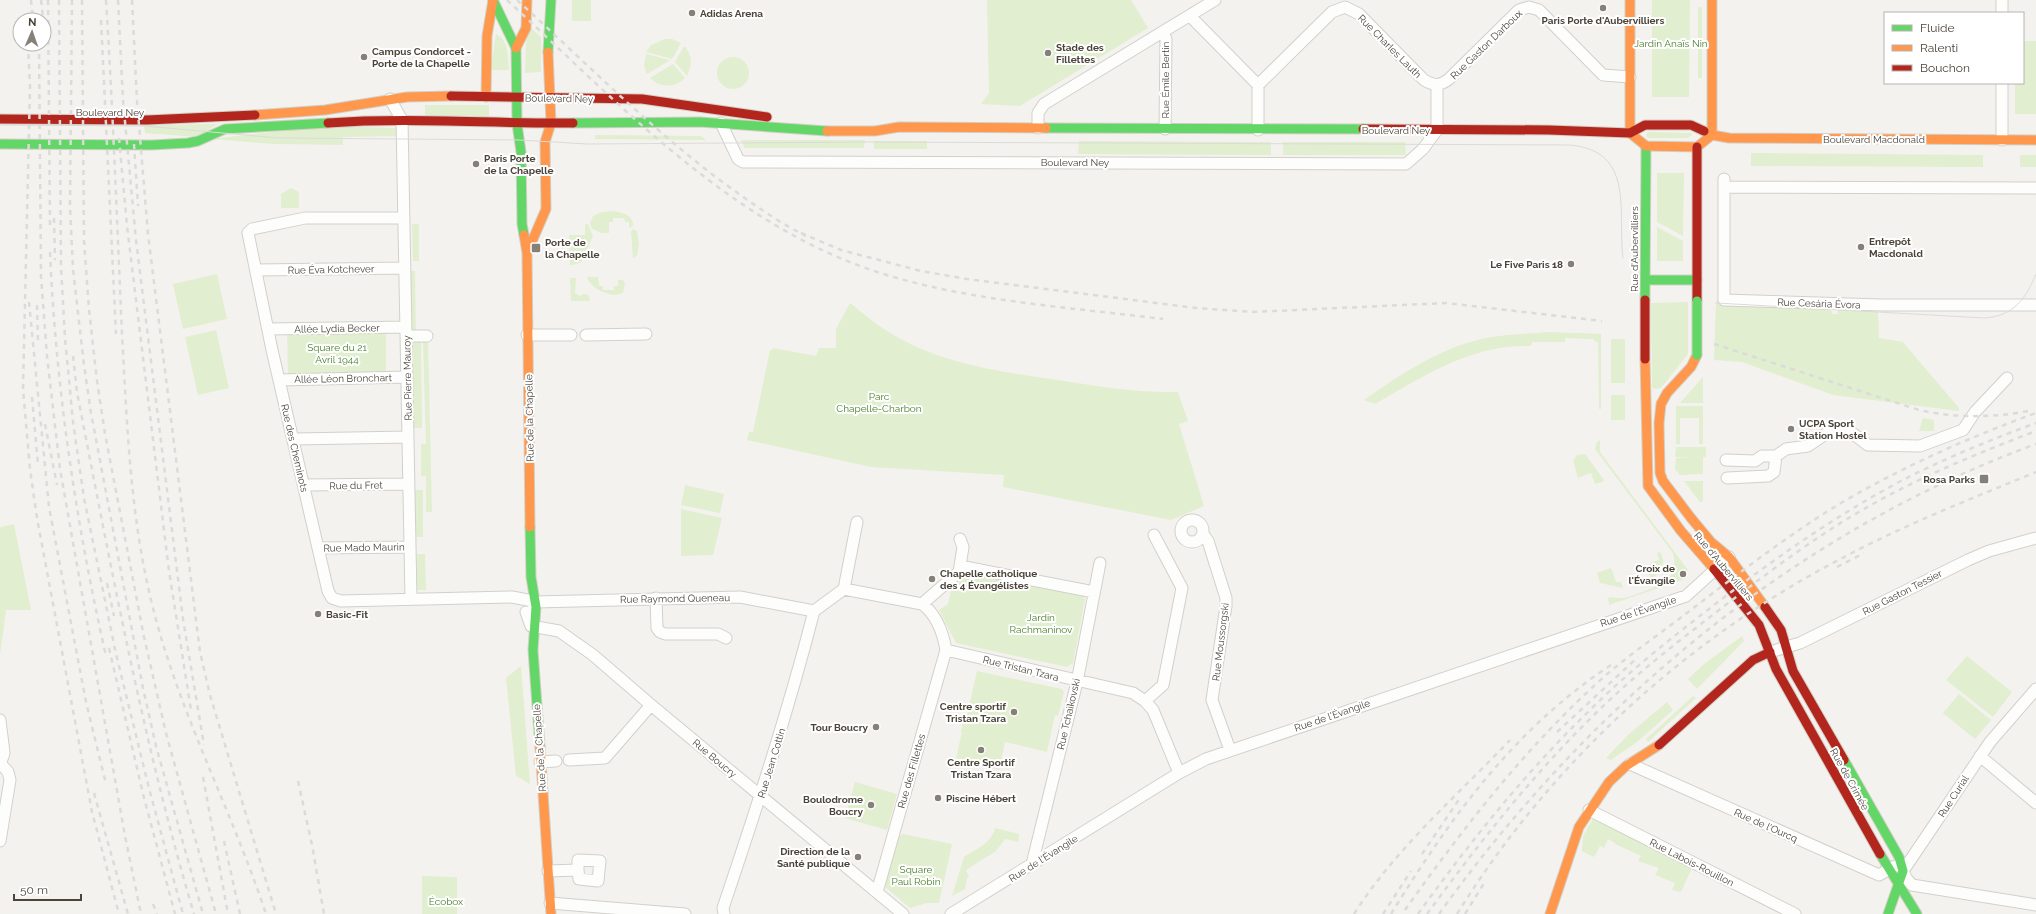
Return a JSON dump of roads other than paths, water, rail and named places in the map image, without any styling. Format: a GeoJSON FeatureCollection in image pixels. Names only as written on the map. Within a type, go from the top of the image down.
{"type":"FeatureCollection","features":[{"type":"Feature","properties":{"kind":"main road"},"geometry":{"type":"LineString","coordinates":[[493,0],[516,48]]}},
{"type":"Feature","properties":{"kind":"main road"},"geometry":{"type":"LineString","coordinates":[[486,97],[488,15],[493,0]]}},
{"type":"Feature","properties":{"kind":"main road"},"geometry":{"type":"LineString","coordinates":[[516,48],[526,28],[527,0]]}},
{"type":"Feature","properties":{"kind":"main road","name":"Rue de la Chapelle"},"geometry":{"type":"LineString","coordinates":[[527,253],[544,215],[545,142],[551,123],[548,61],[551,0]]}},
{"type":"Feature","properties":{"kind":"main road"},"geometry":{"type":"LineString","coordinates":[[1630,0],[1630,132],[1646,146],[1697,146],[1712,135],[1712,0]]}},
{"type":"Feature","properties":{"kind":"main road","name":"Rue de la Chapelle"},"geometry":{"type":"LineString","coordinates":[[514,20],[516,48],[516,124],[521,152],[522,224],[527,253],[531,583]]}},
{"type":"Feature","properties":{"kind":"main road","name":"Boulevard Ney"},"geometry":{"type":"LineString","coordinates":[[0,119],[147,120],[220,117],[325,110],[417,96],[550,99],[642,99],[779,118]]}},
{"type":"Feature","properties":{"kind":"main road","name":"Boulevard Ney"},"geometry":{"type":"LineString","coordinates":[[0,112],[147,113],[220,117]]}},
{"type":"Feature","properties":{"kind":"main road"},"geometry":{"type":"LineString","coordinates":[[793,119],[808,120]]}},
{"type":"Feature","properties":{"kind":"main road","name":"Boulevard Ney"},"geometry":{"type":"LineString","coordinates":[[0,144],[152,145],[198,141],[225,129],[340,121],[402,120],[516,124],[721,124],[798,130],[875,131],[899,127],[1630,132]]}},
{"type":"Feature","properties":{"kind":"main road","name":"Boulevard Ney"},"geometry":{"type":"LineString","coordinates":[[875,121],[899,127]]}},
{"type":"Feature","properties":{"kind":"main road","name":"Boulevard Macdonald"},"geometry":{"type":"LineString","coordinates":[[1630,132],[1645,126],[1691,125],[1712,135],[1734,138],[2036,140]]}},
{"type":"Feature","properties":{"kind":"main road","name":"Boulevard Ney"},"geometry":{"type":"LineString","coordinates":[[0,136],[152,138],[176,143]]}},
{"type":"Feature","properties":{"kind":"main road","name":"Rue d'Aubervilliers"},"geometry":{"type":"LineString","coordinates":[[1646,146],[1645,359],[1648,486],[1681,531],[1715,570],[1759,625],[1770,652]]}},
{"type":"Feature","properties":{"kind":"main road","name":"Rue d'Aubervilliers"},"geometry":{"type":"LineString","coordinates":[[1697,146],[1697,355],[1692,365],[1662,400],[1660,421],[1660,473],[1663,481],[1691,518],[1712,542],[1729,558],[1781,630],[1786,647]]}},
{"type":"Feature","properties":{"kind":"main road"},"geometry":{"type":"LineString","coordinates":[[1645,280],[1697,280]]}},
{"type":"Feature","properties":{"kind":"main road","name":"Rue de la Chapelle"},"geometry":{"type":"LineString","coordinates":[[533,625],[533,650],[550,908]]}},
{"type":"Feature","properties":{"kind":"main road","name":"Rue de Crimée"},"geometry":{"type":"LineString","coordinates":[[1786,647],[1794,671],[1902,867]]}},
{"type":"Feature","properties":{"kind":"main road"},"geometry":{"type":"LineString","coordinates":[[1550,914],[1578,827],[1609,782],[1630,764],[1658,746],[1753,660],[1770,652]]}},
{"type":"Feature","properties":{"kind":"main road","name":"Rue de Crimée"},"geometry":{"type":"LineString","coordinates":[[1770,652],[1790,694],[1888,869],[1914,910]]}},
{"type":"Feature","properties":{"kind":"main road","name":"Rue Curial"},"geometry":{"type":"LineString","coordinates":[[1888,914],[1902,867]]}},
{"type":"Feature","properties":{"kind":"street"},"geometry":{"type":"LineString","coordinates":[[1038,128],[1038,113],[1044,104],[1215,0]]}},
{"type":"Feature","properties":{"kind":"street"},"geometry":{"type":"LineString","coordinates":[[2002,0],[2002,12]]}},
{"type":"Feature","properties":{"kind":"street","name":"Rue Charles Lauth"},"geometry":{"type":"LineString","coordinates":[[1258,85],[1332,12],[1345,7],[1359,14],[1424,80],[1436,86]]}},
{"type":"Feature","properties":{"kind":"street","name":"Rue Gaston Darboux"},"geometry":{"type":"LineString","coordinates":[[1436,86],[1449,79],[1519,10],[1529,7],[1539,10],[1603,75],[1630,77]]}},
{"type":"Feature","properties":{"kind":"street"},"geometry":{"type":"LineString","coordinates":[[1190,16],[1258,85],[1258,130]]}},
{"type":"Feature","properties":{"kind":"street","name":"Rue Émile Bertin"},"geometry":{"type":"LineString","coordinates":[[1163,33],[1166,39],[1165,129]]}},
{"type":"Feature","properties":{"kind":"street"},"geometry":{"type":"LineString","coordinates":[[2002,84],[2002,140]]}},
{"type":"Feature","properties":{"kind":"street"},"geometry":{"type":"LineString","coordinates":[[1436,86],[1437,130]]}},
{"type":"Feature","properties":{"kind":"street"},"geometry":{"type":"LineString","coordinates":[[390,99],[402,120]]}},
{"type":"Feature","properties":{"kind":"street","name":"Rue Pierre Mauroy"},"geometry":{"type":"LineString","coordinates":[[402,120],[411,600]]}},
{"type":"Feature","properties":{"kind":"street","name":"Boulevard Ney"},"geometry":{"type":"LineString","coordinates":[[721,124],[738,159],[744,162],[1406,164],[1423,149],[1437,130]]}},
{"type":"Feature","properties":{"kind":"street","name":"Rue Cesária Évora"},"geometry":{"type":"LineString","coordinates":[[2036,188],[1724,183],[1724,300],[1881,306],[2036,305]]}},
{"type":"Feature","properties":{"kind":"street","name":"Rue des Cheminots"},"geometry":{"type":"LineString","coordinates":[[404,218],[305,218],[252,229],[248,233],[268,329],[328,591],[332,598],[341,601],[512,597],[530,601]]}},
{"type":"Feature","properties":{"kind":"street","name":"Rue Éva Kotchever"},"geometry":{"type":"LineString","coordinates":[[256,270],[404,268]]}},
{"type":"Feature","properties":{"kind":"street","name":"Allée Lydia Becker"},"geometry":{"type":"LineString","coordinates":[[268,329],[406,331],[427,336]]}},
{"type":"Feature","properties":{"kind":"street"},"geometry":{"type":"LineString","coordinates":[[586,335],[646,334]]}},
{"type":"Feature","properties":{"kind":"street"},"geometry":{"type":"LineString","coordinates":[[527,335],[571,335]]}},
{"type":"Feature","properties":{"kind":"street","name":"Allée Léon Bronchart"},"geometry":{"type":"LineString","coordinates":[[280,380],[407,377]]}},
{"type":"Feature","properties":{"kind":"street"},"geometry":{"type":"LineString","coordinates":[[1726,460],[1755,461],[1762,456],[1776,456],[1786,449],[1808,446],[1830,430],[1852,433],[1868,445],[1920,446],[1963,430],[1975,412],[2008,378]]}},
{"type":"Feature","properties":{"kind":"street"},"geometry":{"type":"LineString","coordinates":[[294,439],[408,437]]}},
{"type":"Feature","properties":{"kind":"street"},"geometry":{"type":"LineString","coordinates":[[1726,478],[1768,476],[1774,472],[1776,456]]}},
{"type":"Feature","properties":{"kind":"street","name":"Rue du Fret"},"geometry":{"type":"LineString","coordinates":[[304,485],[409,484]]}},
{"type":"Feature","properties":{"kind":"street"},"geometry":{"type":"LineString","coordinates":[[844,589],[857,522]]}},
{"type":"Feature","properties":{"kind":"street","name":"Rue Moussorgski"},"geometry":{"type":"LineString","coordinates":[[1203,534],[1208,541],[1226,598],[1212,700],[1230,750]]}},
{"type":"Feature","properties":{"kind":"street"},"geometry":{"type":"LineString","coordinates":[[1145,701],[1163,685],[1182,588],[1154,535]]}},
{"type":"Feature","properties":{"kind":"street","name":"Rue Gaston Tessier"},"geometry":{"type":"LineString","coordinates":[[1770,652],[1800,643],[1989,551],[2036,538]]}},
{"type":"Feature","properties":{"kind":"street"},"geometry":{"type":"LineString","coordinates":[[922,604],[958,572],[963,547],[960,539]]}},
{"type":"Feature","properties":{"kind":"street","name":"Rue Mado Maurin"},"geometry":{"type":"LineString","coordinates":[[318,548],[410,547]]}},
{"type":"Feature","properties":{"kind":"street","name":"Rue de l'Évangile"},"geometry":{"type":"LineString","coordinates":[[951,914],[1179,773],[1206,759],[1686,596],[1729,558]]}},
{"type":"Feature","properties":{"kind":"street","name":"Rue Tchaïkovski"},"geometry":{"type":"LineString","coordinates":[[1032,864],[1076,682],[1100,563]]}},
{"type":"Feature","properties":{"kind":"street"},"geometry":{"type":"LineString","coordinates":[[960,566],[1094,592]]}},
{"type":"Feature","properties":{"kind":"street","name":"Rue de la Chapelle"},"geometry":{"type":"LineString","coordinates":[[531,583],[530,601],[526,612],[531,626],[533,625]]}},
{"type":"Feature","properties":{"kind":"street"},"geometry":{"type":"LineString","coordinates":[[814,611],[844,589],[922,604],[931,611],[944,638],[946,650]]}},
{"type":"Feature","properties":{"kind":"street","name":"Rue Raymond Queneau"},"geometry":{"type":"LineString","coordinates":[[530,601],[740,597],[814,611]]}},
{"type":"Feature","properties":{"kind":"street"},"geometry":{"type":"LineString","coordinates":[[656,598],[657,628],[660,632],[665,634],[718,634],[726,638]]}},
{"type":"Feature","properties":{"kind":"street"},"geometry":{"type":"LineString","coordinates":[[530,601],[533,601],[533,625]]}},
{"type":"Feature","properties":{"kind":"street","name":"Rue Jean Cottin"},"geometry":{"type":"LineString","coordinates":[[724,914],[723,908],[761,796],[798,674],[814,611]]}},
{"type":"Feature","properties":{"kind":"street","name":"Rue Boucry"},"geometry":{"type":"LineString","coordinates":[[533,625],[559,631],[593,655],[651,706],[904,914]]}},
{"type":"Feature","properties":{"kind":"street","name":"Rue Tristan Tzara"},"geometry":{"type":"LineString","coordinates":[[946,650],[1076,682],[1133,693],[1145,701],[1153,710],[1179,773]]}},
{"type":"Feature","properties":{"kind":"street","name":"Rue des Fillettes"},"geometry":{"type":"LineString","coordinates":[[877,892],[946,650]]}},
{"type":"Feature","properties":{"kind":"street","name":"Rue Curial"},"geometry":{"type":"LineString","coordinates":[[1902,867],[1980,756],[2036,689]]}},
{"type":"Feature","properties":{"kind":"street"},"geometry":{"type":"LineString","coordinates":[[569,760],[605,758],[651,706]]}},
{"type":"Feature","properties":{"kind":"street"},"geometry":{"type":"LineString","coordinates":[[0,720],[4,754],[1,761],[8,772],[10,780],[0,841]]}},
{"type":"Feature","properties":{"kind":"street"},"geometry":{"type":"LineString","coordinates":[[1980,756],[2036,803]]}},
{"type":"Feature","properties":{"kind":"street"},"geometry":{"type":"LineString","coordinates":[[540,762],[556,761]]}},
{"type":"Feature","properties":{"kind":"street","name":"Rue de l'Ourcq"},"geometry":{"type":"LineString","coordinates":[[1630,764],[1878,875],[1888,869],[1902,867]]}},
{"type":"Feature","properties":{"kind":"street","name":"Rue Labois-Rouillon"},"geometry":{"type":"LineString","coordinates":[[1589,810],[1795,914]]}},
{"type":"Feature","properties":{"kind":"street"},"geometry":{"type":"LineString","coordinates":[[1902,867],[1910,884],[1926,888],[2036,905]]}},
{"type":"Feature","properties":{"kind":"street"},"geometry":{"type":"LineString","coordinates":[[548,870],[578,870]]}},
{"type":"Feature","properties":{"kind":"street"},"geometry":{"type":"LineString","coordinates":[[1914,910],[1916,896],[1926,888]]}},
{"type":"Feature","properties":{"kind":"street"},"geometry":{"type":"LineString","coordinates":[[550,908],[685,914]]}},
{"type":"Feature","properties":{"kind":"tram line"},"geometry":{"type":"LineString","coordinates":[[0,125],[145,126],[278,138],[519,140],[588,144],[869,142],[1570,145],[1591,150],[1605,159],[1614,172],[1619,187],[1621,204],[1623,258]]}},
{"type":"Feature","properties":{"kind":"tram line"},"geometry":{"type":"LineString","coordinates":[[1716,303],[1985,318],[2003,314],[2017,305],[2028,291],[2036,274]]}},
{"type":"Feature","properties":{"kind":"railway"},"geometry":{"type":"LineString","coordinates":[[31,0],[32,12]]}},
{"type":"Feature","properties":{"kind":"railway"},"geometry":{"type":"LineString","coordinates":[[41,0],[42,12]]}},
{"type":"Feature","properties":{"kind":"railway"},"geometry":{"type":"LineString","coordinates":[[48,0],[50,226]]}},
{"type":"Feature","properties":{"kind":"railway"},"geometry":{"type":"LineString","coordinates":[[59,0],[61,267],[65,338],[73,422],[84,498],[116,654],[150,792],[183,914]]}},
{"type":"Feature","properties":{"kind":"railway"},"geometry":{"type":"LineString","coordinates":[[72,0],[70,207],[73,269],[84,365],[91,413],[143,688],[156,746],[203,914]]}},
{"type":"Feature","properties":{"kind":"railway"},"geometry":{"type":"LineString","coordinates":[[82,0],[84,241],[89,309],[97,381],[105,434],[144,637],[166,733],[216,914]]}},
{"type":"Feature","properties":{"kind":"railway"},"geometry":{"type":"LineString","coordinates":[[106,0],[130,468],[138,534],[151,600],[175,680],[237,836],[266,914]]}},
{"type":"Feature","properties":{"kind":"railway"},"geometry":{"type":"LineString","coordinates":[[118,0],[123,100],[136,240],[183,619],[204,745]]}},
{"type":"Feature","properties":{"kind":"railway"},"geometry":{"type":"LineString","coordinates":[[132,0],[137,101],[148,234],[200,652],[210,695],[276,914]]}},
{"type":"Feature","properties":{"kind":"railway"},"geometry":{"type":"LineString","coordinates":[[507,0],[640,124],[687,163],[735,199],[786,231],[840,258],[897,278],[962,293],[995,299],[1163,319]]}},
{"type":"Feature","properties":{"kind":"railway"},"geometry":{"type":"LineString","coordinates":[[517,0],[665,136],[717,178],[760,209],[806,236]]}},
{"type":"Feature","properties":{"kind":"railway"},"geometry":{"type":"LineString","coordinates":[[101,20],[116,334]]}},
{"type":"Feature","properties":{"kind":"railway"},"geometry":{"type":"LineString","coordinates":[[28,52],[30,87],[23,389],[30,469],[37,518],[92,812],[119,914]]}},
{"type":"Feature","properties":{"kind":"railway"},"geometry":{"type":"LineString","coordinates":[[39,52],[41,277],[47,356],[60,469],[125,836],[141,914]]}},
{"type":"Feature","properties":{"kind":"railway"},"geometry":{"type":"LineString","coordinates":[[119,138],[127,226],[169,571],[191,710]]}},
{"type":"Feature","properties":{"kind":"railway"},"geometry":{"type":"LineString","coordinates":[[134,144],[138,206]]}},
{"type":"Feature","properties":{"kind":"railway"},"geometry":{"type":"LineString","coordinates":[[54,218],[55,260]]}},
{"type":"Feature","properties":{"kind":"railway"},"geometry":{"type":"LineString","coordinates":[[801,233],[841,250],[921,271],[967,279],[1196,308],[1253,312],[1446,303],[1602,321]]}},
{"type":"Feature","properties":{"kind":"railway"},"geometry":{"type":"LineString","coordinates":[[50,252],[57,354],[69,456],[85,556],[106,656]]}},
{"type":"Feature","properties":{"kind":"railway"},"geometry":{"type":"LineString","coordinates":[[29,302],[49,507],[86,702],[106,784]]}},
{"type":"Feature","properties":{"kind":"railway"},"geometry":{"type":"LineString","coordinates":[[37,305],[38,343]]}},
{"type":"Feature","properties":{"kind":"railway"},"geometry":{"type":"LineString","coordinates":[[1714,344],[1919,410],[1933,413],[1960,416],[1987,416],[2028,411]]}},
{"type":"Feature","properties":{"kind":"railway"},"geometry":{"type":"LineString","coordinates":[[73,356],[77,392],[129,654],[159,784],[194,914]]}},
{"type":"Feature","properties":{"kind":"railway"},"geometry":{"type":"LineString","coordinates":[[32,397],[38,464]]}},
{"type":"Feature","properties":{"kind":"railway"},"geometry":{"type":"LineString","coordinates":[[1405,910],[1471,821],[1518,764],[1568,710],[1630,655],[1768,552],[1806,525],[1846,500],[1939,452],[2036,413]]}},
{"type":"Feature","properties":{"kind":"railway"},"geometry":{"type":"LineString","coordinates":[[1418,914],[1478,834],[1520,783],[1565,735],[1603,698],[1675,635],[1728,594],[1799,543],[1873,496],[1950,458],[2036,423]]}},
{"type":"Feature","properties":{"kind":"railway"},"geometry":{"type":"LineString","coordinates":[[45,424],[57,485]]}},
{"type":"Feature","properties":{"kind":"railway"},"geometry":{"type":"LineString","coordinates":[[1427,914],[1508,809],[1574,735],[1613,697],[1675,644],[1786,560],[1819,537],[1874,503],[1942,469],[2036,431]]}},
{"type":"Feature","properties":{"kind":"railway"},"geometry":{"type":"LineString","coordinates":[[1439,914],[1498,837],[1561,765],[1630,697],[1703,634],[1780,577],[1861,526],[1947,481],[2036,444]]}},
{"type":"Feature","properties":{"kind":"railway"},"geometry":{"type":"LineString","coordinates":[[1457,914],[1495,858],[1536,805],[1580,755],[1628,708],[1679,664],[1733,624],[1789,588],[1848,555],[1871,543],[1965,501],[2036,472]]}},
{"type":"Feature","properties":{"kind":"railway"},"geometry":{"type":"LineString","coordinates":[[1837,567],[1864,553]]}},
{"type":"Feature","properties":{"kind":"railway"},"geometry":{"type":"LineString","coordinates":[[107,583],[114,616]]}},
{"type":"Feature","properties":{"kind":"railway"},"geometry":{"type":"LineString","coordinates":[[109,648],[143,794],[175,914]]}},
{"type":"Feature","properties":{"kind":"railway"},"geometry":{"type":"LineString","coordinates":[[1557,732],[1638,657]]}},
{"type":"Feature","properties":{"kind":"railway"},"geometry":{"type":"LineString","coordinates":[[1391,914],[1437,843],[1461,809],[1487,777],[1544,717],[1576,690],[1611,665]]}},
{"type":"Feature","properties":{"kind":"railway"},"geometry":{"type":"LineString","coordinates":[[1354,914],[1371,890],[1408,845],[1510,740]]}},
{"type":"Feature","properties":{"kind":"railway"},"geometry":{"type":"LineString","coordinates":[[203,777],[228,914]]}},
{"type":"Feature","properties":{"kind":"railway"},"geometry":{"type":"LineString","coordinates":[[298,781],[312,845],[324,914]]}},
{"type":"Feature","properties":{"kind":"railway"},"geometry":{"type":"LineString","coordinates":[[94,793],[128,914]]}},
{"type":"Feature","properties":{"kind":"railway"},"geometry":{"type":"LineString","coordinates":[[1422,854],[1460,798]]}},
{"type":"Feature","properties":{"kind":"railway"},"geometry":{"type":"LineString","coordinates":[[224,841],[240,914]]}},
{"type":"Feature","properties":{"kind":"railway"},"geometry":{"type":"LineString","coordinates":[[1383,914],[1411,871]]}},
{"type":"Feature","properties":{"kind":"railway"},"geometry":{"type":"LineString","coordinates":[[1465,914],[1486,880]]}},
{"type":"Feature","properties":{"kind":"railway"},"geometry":{"type":"LineString","coordinates":[[153,904],[157,914]]}},
{"type":"Feature","properties":{"kind":"place","name":"Paris Porte d'Aubervilliers"},"geometry":{"type":"Point","coordinates":[1603,8]}},
{"type":"Feature","properties":{"kind":"place","name":"Adidas Arena"},"geometry":{"type":"Point","coordinates":[692,13]}},
{"type":"Feature","properties":{"kind":"place","name":"Stade des Fillettes"},"geometry":{"type":"Point","coordinates":[1048,53]}},
{"type":"Feature","properties":{"kind":"place","name":"Campus Condorcet - Porte de la Chapelle"},"geometry":{"type":"Point","coordinates":[364,57]}},
{"type":"Feature","properties":{"kind":"place","name":"Paris Porte de la Chapelle"},"geometry":{"type":"Point","coordinates":[476,164]}},
{"type":"Feature","properties":{"kind":"place","name":"Entrepôt Macdonald"},"geometry":{"type":"Point","coordinates":[1861,247]}},
{"type":"Feature","properties":{"kind":"place","name":"Porte de la Chapelle"},"geometry":{"type":"Point","coordinates":[536,248]}},
{"type":"Feature","properties":{"kind":"place","name":"Le Five Paris 18"},"geometry":{"type":"Point","coordinates":[1571,264]}},
{"type":"Feature","properties":{"kind":"place","name":"UCPA Sport Station Hostel"},"geometry":{"type":"Point","coordinates":[1791,429]}},
{"type":"Feature","properties":{"kind":"place","name":"Rosa Parks"},"geometry":{"type":"Point","coordinates":[1984,479]}},
{"type":"Feature","properties":{"kind":"place","name":"Croix de l'Évangile"},"geometry":{"type":"Point","coordinates":[1683,574]}},
{"type":"Feature","properties":{"kind":"place","name":"Chapelle catholique des 4 Évangélistes"},"geometry":{"type":"Point","coordinates":[932,579]}},
{"type":"Feature","properties":{"kind":"place","name":"Basic-Fit"},"geometry":{"type":"Point","coordinates":[318,614]}},
{"type":"Feature","properties":{"kind":"place","name":"Centre sportif Tristan Tzara"},"geometry":{"type":"Point","coordinates":[1014,712]}},
{"type":"Feature","properties":{"kind":"place","name":"Tour Boucry"},"geometry":{"type":"Point","coordinates":[876,727]}},
{"type":"Feature","properties":{"kind":"place","name":"Centre Sportif Tristan Tzara"},"geometry":{"type":"Point","coordinates":[981,750]}},
{"type":"Feature","properties":{"kind":"place","name":"Piscine Hébert"},"geometry":{"type":"Point","coordinates":[938,798]}},
{"type":"Feature","properties":{"kind":"place","name":"Boulodrome Boucry"},"geometry":{"type":"Point","coordinates":[871,805]}},
{"type":"Feature","properties":{"kind":"place","name":"Direction de la Santé publique"},"geometry":{"type":"Point","coordinates":[858,857]}},
{"type":"Feature","properties":{"kind":"park label","name":"Jardin Anaïs Nin"},"geometry":{"type":"Point","coordinates":[1671,43]}},
{"type":"Feature","properties":{"kind":"park label","name":"Square du 21 Avril 1944"},"geometry":{"type":"Point","coordinates":[337,352]}},
{"type":"Feature","properties":{"kind":"park label","name":"Parc Chapelle-Charbon"},"geometry":{"type":"Point","coordinates":[879,402]}},
{"type":"Feature","properties":{"kind":"park label","name":"Jardin Rachmaninov"},"geometry":{"type":"Point","coordinates":[1041,622]}},
{"type":"Feature","properties":{"kind":"park label","name":"Square Paul Robin"},"geometry":{"type":"Point","coordinates":[916,874]}},
{"type":"Feature","properties":{"kind":"park label","name":"Écobox"},"geometry":{"type":"Point","coordinates":[446,901]}}]}
